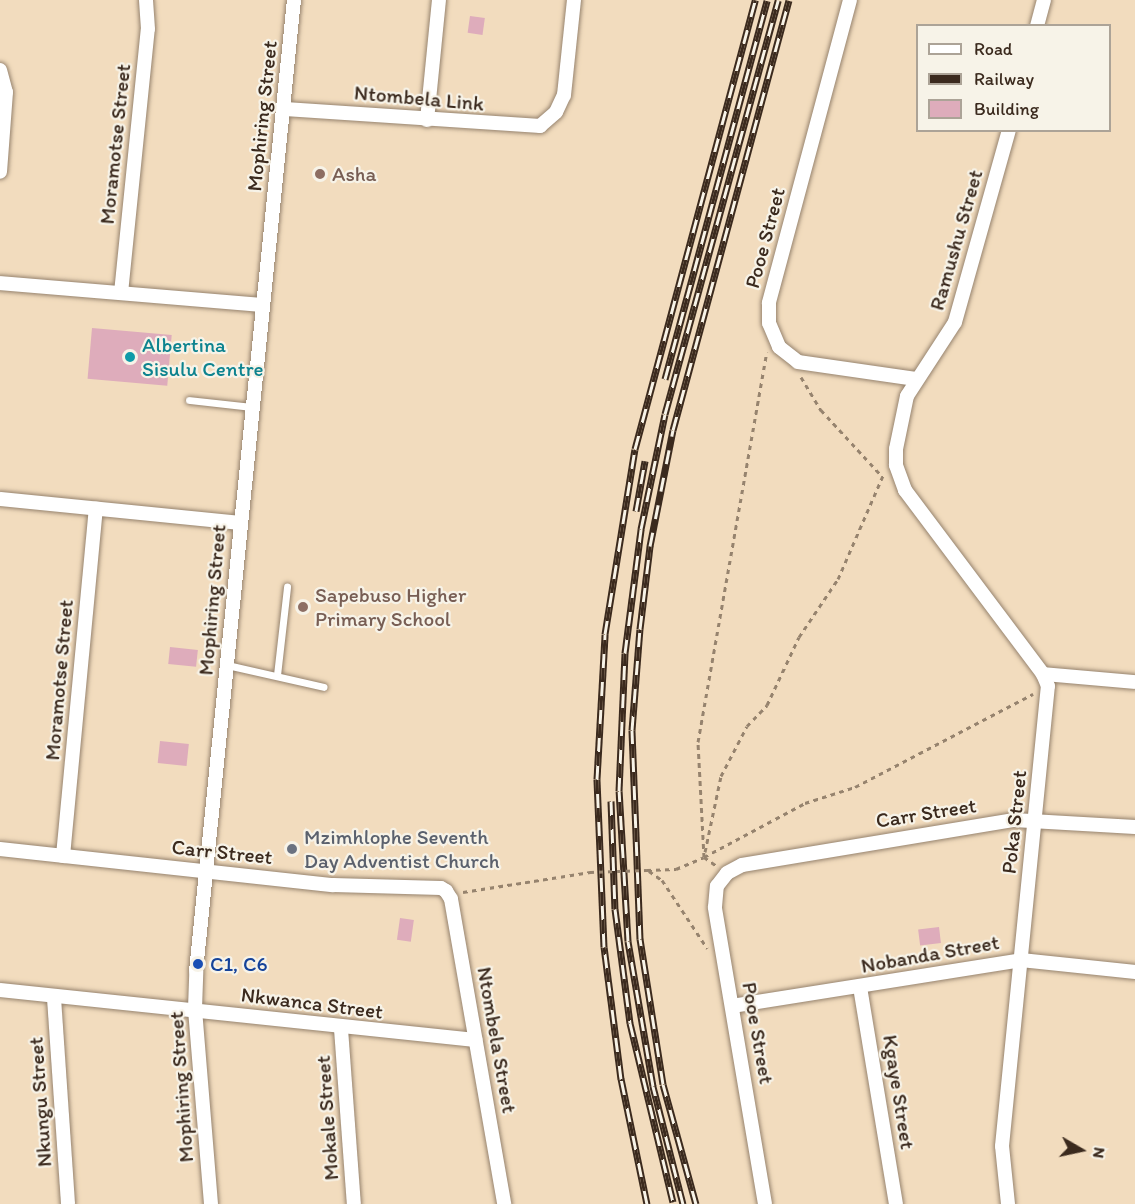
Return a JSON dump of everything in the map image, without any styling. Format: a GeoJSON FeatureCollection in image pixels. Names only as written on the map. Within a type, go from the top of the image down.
{"type":"FeatureCollection","features":[{"type":"Feature","properties":{"kind":"street","name":"Moramotse Street"},"geometry":{"type":"LineString","coordinates":[[121,293],[148,29],[146,0]]}},
{"type":"Feature","properties":{"kind":"street","name":"Mophiring Street"},"geometry":{"type":"LineString","coordinates":[[211,1204],[195,1009],[239,524],[261,305],[285,109],[294,0]]}},
{"type":"Feature","properties":{"kind":"street"},"geometry":{"type":"LineString","coordinates":[[427,120],[439,0]]}},
{"type":"Feature","properties":{"kind":"street","name":"Ntombela Link"},"geometry":{"type":"LineString","coordinates":[[285,109],[532,128],[548,122],[564,95],[574,0]]}},
{"type":"Feature","properties":{"kind":"street","name":"Pooe Street"},"geometry":{"type":"LineString","coordinates":[[771,330],[769,303],[850,0]]}},
{"type":"Feature","properties":{"kind":"street"},"geometry":{"type":"LineString","coordinates":[[1038,24],[1044,0]]}},
{"type":"Feature","properties":{"kind":"street"},"geometry":{"type":"LineString","coordinates":[[0,70],[6,92],[0,172]]}},
{"type":"Feature","properties":{"kind":"street","name":"Ramushu Street"},"geometry":{"type":"LineString","coordinates":[[1008,132],[955,321],[916,380],[902,410],[896,465],[905,490],[1046,680]]}},
{"type":"Feature","properties":{"kind":"street"},"geometry":{"type":"LineString","coordinates":[[0,283],[261,305]]}},
{"type":"Feature","properties":{"kind":"street"},"geometry":{"type":"LineString","coordinates":[[771,330],[789,357],[809,365],[916,380]]}},
{"type":"Feature","properties":{"kind":"street"},"geometry":{"type":"LineString","coordinates":[[0,499],[239,524]]}},
{"type":"Feature","properties":{"kind":"street","name":"Moramotse Street"},"geometry":{"type":"LineString","coordinates":[[63,856],[96,509]]}},
{"type":"Feature","properties":{"kind":"street"},"geometry":{"type":"LineString","coordinates":[[1046,680],[1135,682]]}},
{"type":"Feature","properties":{"kind":"street","name":"Poka Street"},"geometry":{"type":"LineString","coordinates":[[1008,1204],[1002,1146],[1035,819],[1046,680]]}},
{"type":"Feature","properties":{"kind":"street","name":"Carr Street"},"geometry":{"type":"LineString","coordinates":[[727,873],[742,865],[1035,819],[1135,827]]}},
{"type":"Feature","properties":{"kind":"street","name":"Carr Street"},"geometry":{"type":"LineString","coordinates":[[0,849],[333,885],[445,891]]}},
{"type":"Feature","properties":{"kind":"street","name":"Pooe Street"},"geometry":{"type":"LineString","coordinates":[[727,873],[715,894],[765,1204]]}},
{"type":"Feature","properties":{"kind":"street","name":"Ntombela Street"},"geometry":{"type":"LineString","coordinates":[[445,891],[475,1040],[504,1204]]}},
{"type":"Feature","properties":{"kind":"street","name":"Nobanda Street"},"geometry":{"type":"LineString","coordinates":[[732,1006],[1021,960],[1135,972]]}},
{"type":"Feature","properties":{"kind":"street","name":"Kgaye Street"},"geometry":{"type":"LineString","coordinates":[[860,987],[896,1204]]}},
{"type":"Feature","properties":{"kind":"street","name":"Nkwanca Street"},"geometry":{"type":"LineString","coordinates":[[0,990],[54,998],[195,1009],[341,1029],[475,1040]]}},
{"type":"Feature","properties":{"kind":"street","name":"Nkungu Street"},"geometry":{"type":"LineString","coordinates":[[54,998],[68,1204]]}},
{"type":"Feature","properties":{"kind":"street","name":"Mokale Street"},"geometry":{"type":"LineString","coordinates":[[341,1029],[354,1204]]}},
{"type":"Feature","properties":{"kind":"lane"},"geometry":{"type":"LineString","coordinates":[[189,400],[251,407]]}},
{"type":"Feature","properties":{"kind":"lane"},"geometry":{"type":"LineString","coordinates":[[278,675],[287,588]]}},
{"type":"Feature","properties":{"kind":"lane"},"geometry":{"type":"LineString","coordinates":[[227,664],[324,687]]}},
{"type":"Feature","properties":{"kind":"path"},"geometry":{"type":"LineString","coordinates":[[704,857],[698,742],[771,330]]}},
{"type":"Feature","properties":{"kind":"path"},"geometry":{"type":"LineString","coordinates":[[789,357],[821,410],[881,475]]}},
{"type":"Feature","properties":{"kind":"path"},"geometry":{"type":"LineString","coordinates":[[704,857],[721,776],[747,726],[767,705],[799,637],[838,579],[867,517],[881,475],[896,465]]}},
{"type":"Feature","properties":{"kind":"path"},"geometry":{"type":"LineString","coordinates":[[445,891],[580,873],[676,869],[704,857],[805,803],[855,787],[1046,680]]}},
{"type":"Feature","properties":{"kind":"path"},"geometry":{"type":"LineString","coordinates":[[647,870],[662,880],[714,956],[724,959]]}},
{"type":"Feature","properties":{"kind":"building"},"geometry":{"type":"Polygon","coordinates":[[[470,16],[485,18],[482,35],[468,33],[470,16]]]}},
{"type":"Feature","properties":{"kind":"building","name":"Albertina Sisulu Centre"},"geometry":{"type":"Polygon","coordinates":[[[92,328],[172,335],[167,386],[88,379],[92,328]]]}},
{"type":"Feature","properties":{"kind":"building"},"geometry":{"type":"Polygon","coordinates":[[[170,647],[198,650],[196,667],[168,664],[170,647]]]}},
{"type":"Feature","properties":{"kind":"building"},"geometry":{"type":"Polygon","coordinates":[[[160,741],[189,744],[187,766],[158,763],[160,741]]]}},
{"type":"Feature","properties":{"kind":"building"},"geometry":{"type":"Polygon","coordinates":[[[400,918],[414,920],[411,942],[397,940],[400,918]]]}},
{"type":"Feature","properties":{"kind":"building"},"geometry":{"type":"Polygon","coordinates":[[[939,927],[941,943],[920,945],[918,930],[939,927]]]}},
{"type":"Feature","properties":{"kind":"railway"},"geometry":{"type":"LineString","coordinates":[[647,1204],[621,1079],[604,947],[597,779],[605,634],[635,449],[755,0]]}},
{"type":"Feature","properties":{"kind":"railway"},"geometry":{"type":"LineString","coordinates":[[665,379],[767,0]]}},
{"type":"Feature","properties":{"kind":"railway"},"geometry":{"type":"LineString","coordinates":[[683,1204],[653,1086],[628,941],[619,791],[625,653],[641,529],[665,414],[778,0]]}},
{"type":"Feature","properties":{"kind":"railway"},"geometry":{"type":"LineString","coordinates":[[696,1204],[663,1084],[640,939],[632,730],[640,629],[650,546],[673,430],[789,0]]}},
{"type":"Feature","properties":{"kind":"railway"},"geometry":{"type":"LineString","coordinates":[[636,511],[645,461]]}},
{"type":"Feature","properties":{"kind":"railway"},"geometry":{"type":"LineString","coordinates":[[611,801],[615,909],[630,1023],[673,1202]]}},
{"type":"Feature","properties":{"kind":"place","name":"Asha"},"geometry":{"type":"Point","coordinates":[320,174]}},
{"type":"Feature","properties":{"kind":"place","name":"Albertina Sisulu Centre"},"geometry":{"type":"Point","coordinates":[130,357]}},
{"type":"Feature","properties":{"kind":"place","name":"Sapebuso Higher Primary School"},"geometry":{"type":"Point","coordinates":[303,607]}},
{"type":"Feature","properties":{"kind":"place","name":"Mzimhlophe Seventh Day Adventist Church"},"geometry":{"type":"Point","coordinates":[292,849]}},
{"type":"Feature","properties":{"kind":"place","name":"C1, C6"},"geometry":{"type":"Point","coordinates":[198,964]}}]}
